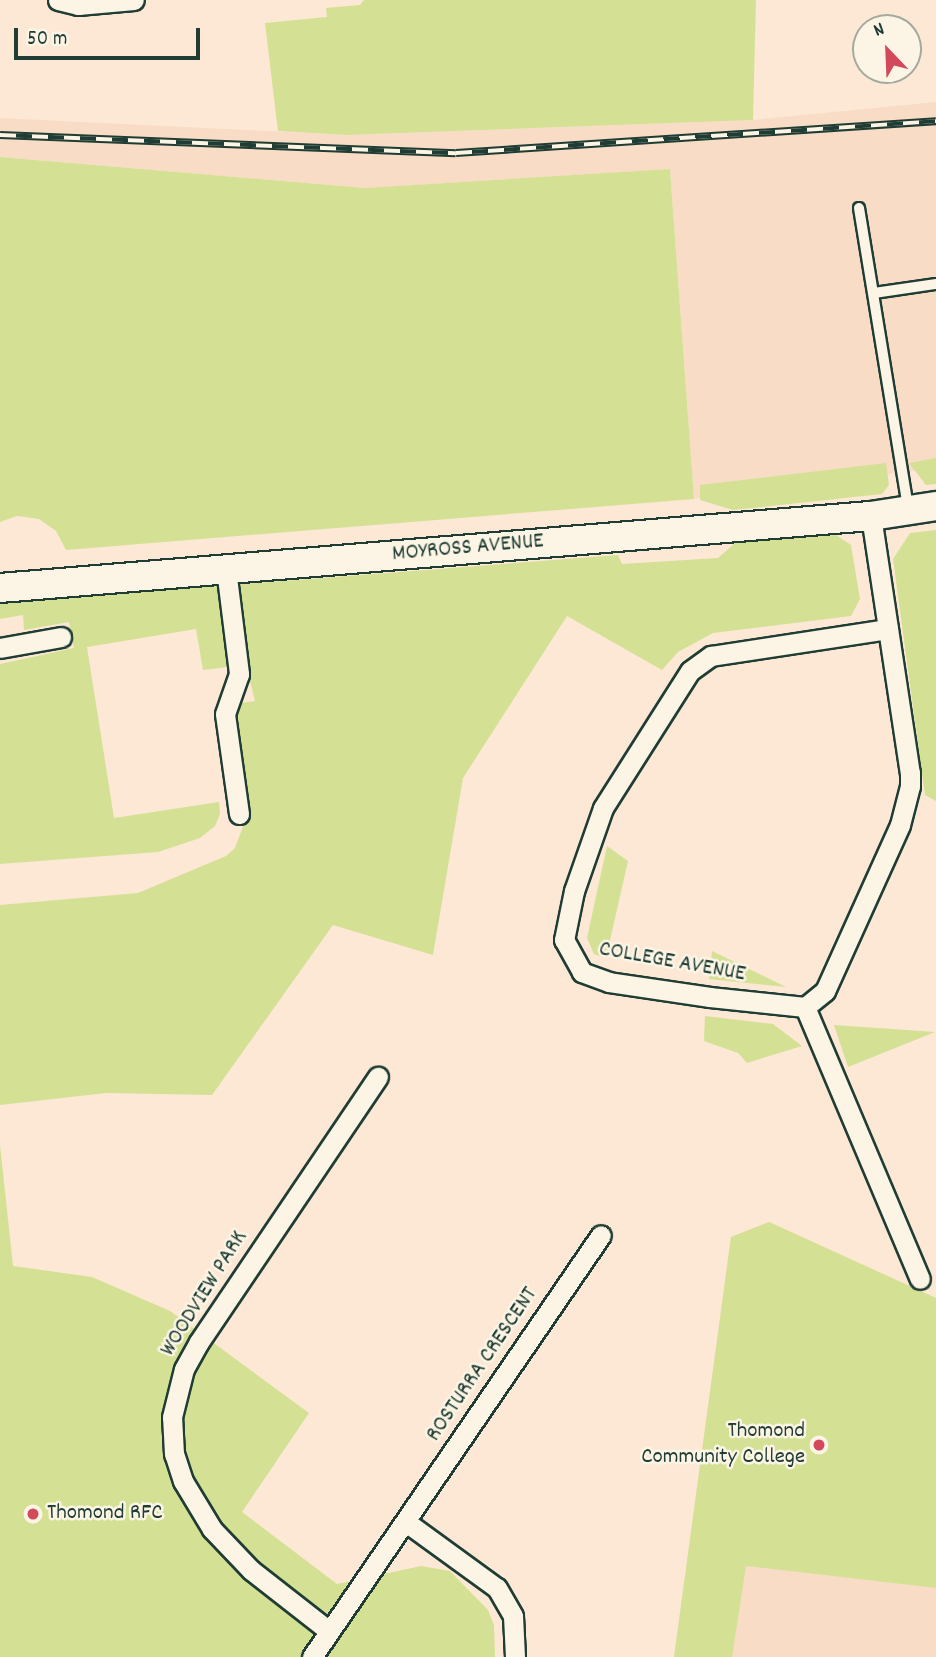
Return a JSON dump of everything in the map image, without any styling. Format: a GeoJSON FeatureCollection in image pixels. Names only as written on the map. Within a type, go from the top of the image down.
{"type":"FeatureCollection","features":[{"type":"Feature","properties":{"kind":"street"},"geometry":{"type":"LineString","coordinates":[[58,0],[78,5],[134,0]]}},
{"type":"Feature","properties":{"kind":"street","name":"MOYROSS AVENUE"},"geometry":{"type":"LineString","coordinates":[[0,589],[871,516],[922,508]]}},
{"type":"Feature","properties":{"kind":"street"},"geometry":{"type":"LineString","coordinates":[[871,516],[910,773],[905,810],[825,990],[805,1007],[920,1279]]}},
{"type":"Feature","properties":{"kind":"street"},"geometry":{"type":"LineString","coordinates":[[226,569],[239,674],[225,714],[239,814]]}},
{"type":"Feature","properties":{"kind":"street","name":"COLLEGE AVENUE"},"geometry":{"type":"LineString","coordinates":[[805,1007],[672,991],[582,972],[564,940],[574,891],[603,808],[690,671],[711,656],[888,629]]}},
{"type":"Feature","properties":{"kind":"street"},"geometry":{"type":"LineString","coordinates":[[0,648],[61,637]]}},
{"type":"Feature","properties":{"kind":"street","name":"WOODVIEW PARK"},"geometry":{"type":"LineString","coordinates":[[329,1631],[251,1570],[212,1529],[183,1481],[174,1454],[172,1417],[184,1369],[199,1342],[378,1077]]}},
{"type":"Feature","properties":{"kind":"street","name":"ROSTURRA CRESCENT"},"geometry":{"type":"LineString","coordinates":[[312,1657],[601,1235]]}},
{"type":"Feature","properties":{"kind":"street"},"geometry":{"type":"LineString","coordinates":[[406,1522],[497,1588],[513,1616],[516,1657]]}},
{"type":"Feature","properties":{"kind":"lane"},"geometry":{"type":"LineString","coordinates":[[859,208],[873,293],[922,508]]}},
{"type":"Feature","properties":{"kind":"lane"},"geometry":{"type":"LineString","coordinates":[[873,293],[936,285]]}},
{"type":"Feature","properties":{"kind":"shaded area"},"geometry":{"type":"Polygon","coordinates":[[[936,102],[936,468],[694,499],[670,169],[365,188],[0,157],[0,118],[348,135],[753,120],[936,102]]]}},
{"type":"Feature","properties":{"kind":"shaded area","name":"Thomond Community College"},"geometry":{"type":"Polygon","coordinates":[[[769,1222],[936,1298],[936,1657],[674,1657],[731,1237],[769,1222]]]}},
{"type":"Feature","properties":{"kind":"green space"},"geometry":{"type":"Polygon","coordinates":[[[364,0],[756,0],[753,120],[348,135],[278,131],[265,23],[327,17],[326,8],[360,5],[364,0]]]}},
{"type":"Feature","properties":{"kind":"green space"},"geometry":{"type":"Polygon","coordinates":[[[0,157],[365,188],[670,169],[694,499],[66,550],[56,531],[39,519],[17,516],[0,522],[0,157]]]}},
{"type":"Feature","properties":{"kind":"green space"},"geometry":{"type":"Polygon","coordinates":[[[936,458],[936,484],[926,485],[909,463],[936,458]]]}},
{"type":"Feature","properties":{"kind":"green space"},"geometry":{"type":"Polygon","coordinates":[[[886,463],[889,485],[882,494],[733,510],[700,500],[700,485],[886,463]]]}},
{"type":"Feature","properties":{"kind":"green space"},"geometry":{"type":"Polygon","coordinates":[[[936,530],[936,801],[925,795],[893,559],[910,533],[936,530]]]}},
{"type":"Feature","properties":{"kind":"green space"},"geometry":{"type":"Polygon","coordinates":[[[836,535],[851,545],[860,599],[851,616],[713,633],[678,652],[662,670],[567,616],[463,778],[433,955],[333,925],[212,1095],[106,1093],[0,1105],[0,905],[138,893],[226,856],[235,848],[248,813],[234,704],[255,701],[246,665],[203,670],[196,629],[87,647],[114,818],[219,802],[220,814],[215,826],[200,838],[158,852],[0,864],[0,664],[74,648],[69,622],[24,630],[23,615],[0,619],[0,603],[618,555],[622,564],[718,558],[735,543],[836,535]]]}},
{"type":"Feature","properties":{"kind":"green space"},"geometry":{"type":"Polygon","coordinates":[[[607,846],[628,861],[606,958],[594,954],[587,938],[607,846]]]}},
{"type":"Feature","properties":{"kind":"green space"},"geometry":{"type":"Polygon","coordinates":[[[712,951],[786,987],[709,979],[712,951]]]}},
{"type":"Feature","properties":{"kind":"green space"},"geometry":{"type":"Polygon","coordinates":[[[705,1016],[773,1024],[802,1046],[747,1063],[738,1053],[704,1041],[705,1016]]]}},
{"type":"Feature","properties":{"kind":"green space"},"geometry":{"type":"Polygon","coordinates":[[[834,1025],[935,1032],[848,1067],[834,1025]]]}},
{"type":"Feature","properties":{"kind":"green space"},"geometry":{"type":"Polygon","coordinates":[[[0,1145],[13,1266],[92,1277],[170,1311],[309,1413],[242,1512],[337,1584],[421,1566],[450,1571],[488,1610],[494,1625],[495,1657],[0,1657],[0,1145]]]}},
{"type":"Feature","properties":{"kind":"green space","name":"Thomond Community College"},"geometry":{"type":"Polygon","coordinates":[[[769,1222],[936,1298],[936,1588],[746,1566],[732,1657],[674,1657],[731,1237],[769,1222]]]}},
{"type":"Feature","properties":{"kind":"railway"},"geometry":{"type":"LineString","coordinates":[[0,135],[456,153],[936,121]]}},
{"type":"Feature","properties":{"kind":"place","name":"Thomond Community College"},"geometry":{"type":"Point","coordinates":[819,1445]}},
{"type":"Feature","properties":{"kind":"place","name":"Thomond RFC"},"geometry":{"type":"Point","coordinates":[33,1514]}}]}
